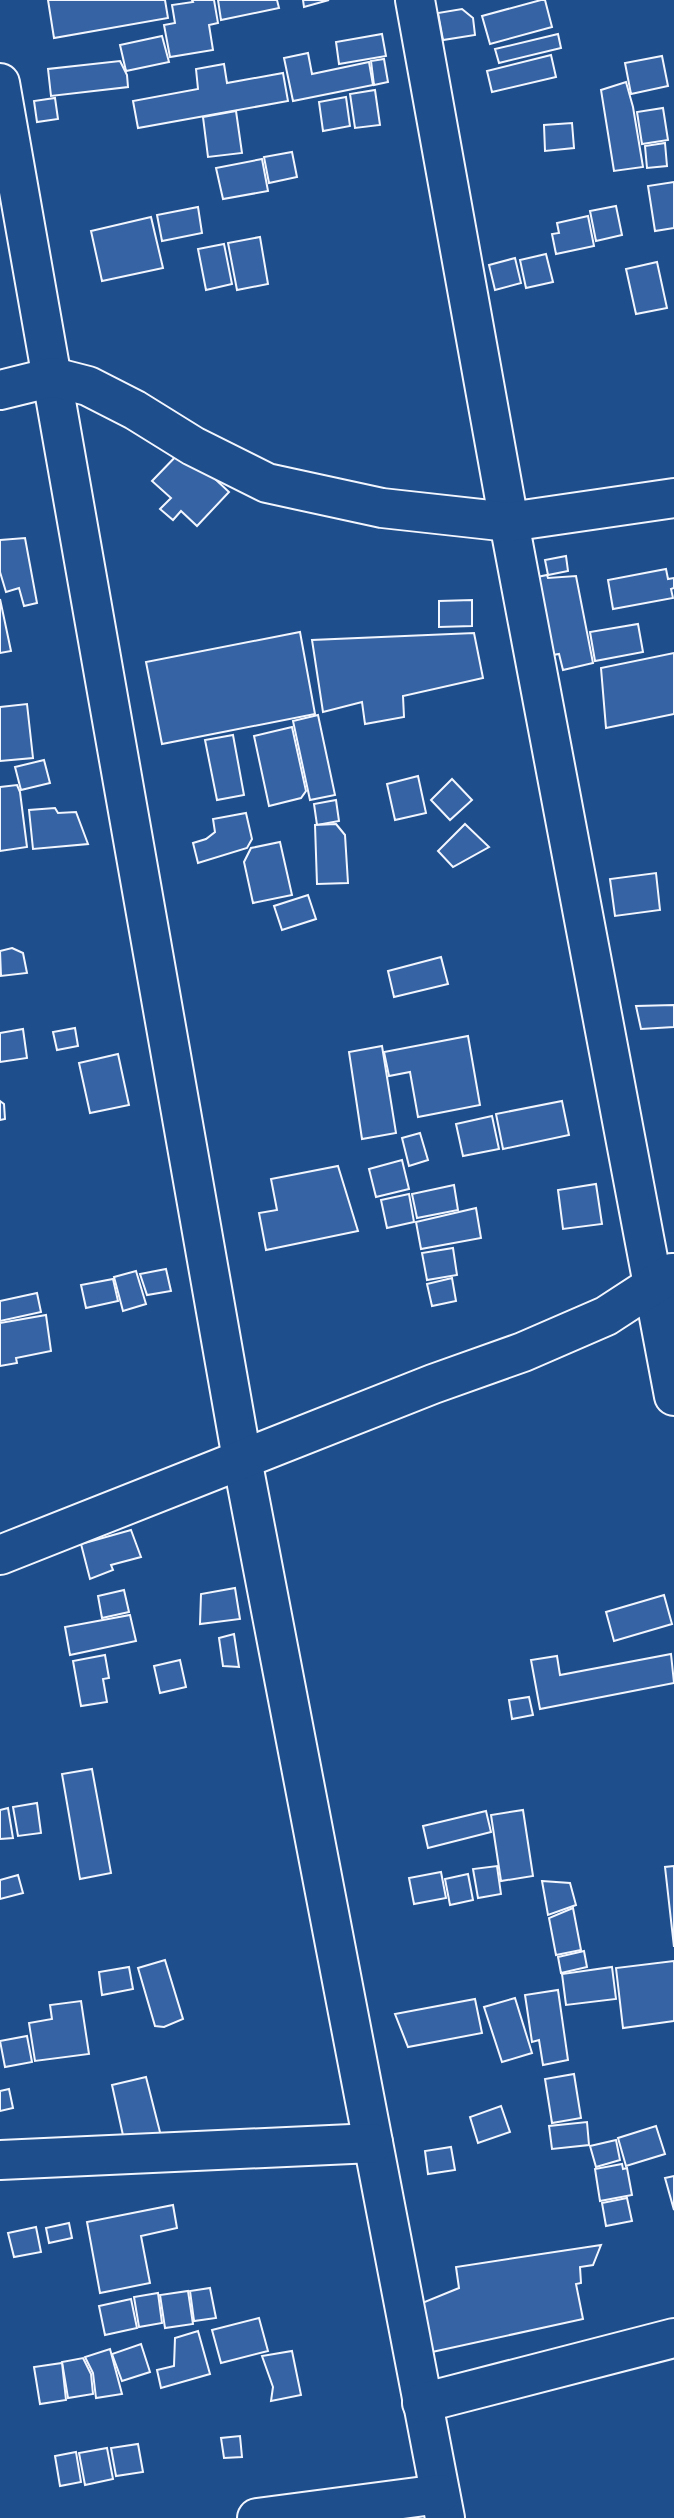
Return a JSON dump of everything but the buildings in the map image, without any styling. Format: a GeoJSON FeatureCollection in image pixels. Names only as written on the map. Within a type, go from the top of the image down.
{"type":"FeatureCollection","features":[{"type":"Feature","properties":{"kind":"street"},"geometry":{"type":"LineString","coordinates":[[415,0],[509,522],[663,1279],[674,1396]]}},
{"type":"Feature","properties":{"kind":"street"},"geometry":{"type":"LineString","coordinates":[[0,83],[243,1459],[443,2506],[257,2518]]}},
{"type":"Feature","properties":{"kind":"street"},"geometry":{"type":"LineString","coordinates":[[0,390],[53,377],[88,386],[135,410],[193,446],[267,483],[382,508],[509,522],[674,498]]}},
{"type":"Feature","properties":{"kind":"street"},"geometry":{"type":"LineString","coordinates":[[0,1555],[433,1384],[523,1352],[606,1316],[663,1279]]}},
{"type":"Feature","properties":{"kind":"street"},"geometry":{"type":"LineString","coordinates":[[0,2160],[373,2143]]}},
{"type":"Feature","properties":{"kind":"street"},"geometry":{"type":"LineString","coordinates":[[422,2403],[674,2338]]}}]}
